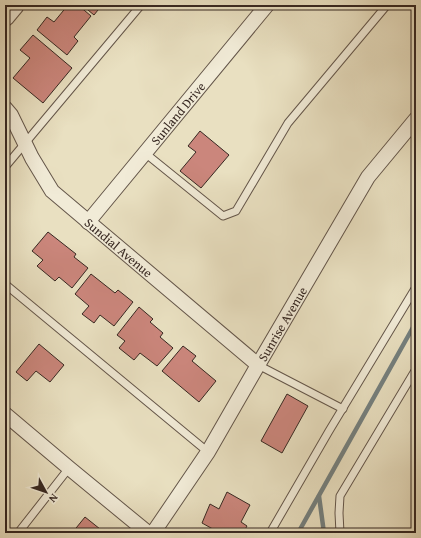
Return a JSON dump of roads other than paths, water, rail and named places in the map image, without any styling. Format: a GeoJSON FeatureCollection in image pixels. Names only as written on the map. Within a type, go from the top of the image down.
{"type":"FeatureCollection","features":[{"type":"Feature","properties":{"kind":"street"},"geometry":{"type":"LineString","coordinates":[[5,17],[15,5]]}},
{"type":"Feature","properties":{"kind":"street","name":"Sunland Drive"},"geometry":{"type":"LineString","coordinates":[[88,222],[267,5]]}},
{"type":"Feature","properties":{"kind":"street","name":"Sundial Avenue"},"geometry":{"type":"LineString","coordinates":[[5,108],[11,115],[32,158],[52,191],[258,365]]}},
{"type":"Feature","properties":{"kind":"street","name":"Sunrise Avenue"},"geometry":{"type":"LineString","coordinates":[[153,533],[208,452],[368,177],[416,119]]}},
{"type":"Feature","properties":{"kind":"street"},"geometry":{"type":"LineString","coordinates":[[5,414],[148,533]]}},
{"type":"Feature","properties":{"kind":"lane"},"geometry":{"type":"LineString","coordinates":[[5,167],[141,5]]}},
{"type":"Feature","properties":{"kind":"lane"},"geometry":{"type":"LineString","coordinates":[[145,153],[223,216],[236,211],[288,123],[387,5]]}},
{"type":"Feature","properties":{"kind":"lane"},"geometry":{"type":"LineString","coordinates":[[5,284],[208,452]]}},
{"type":"Feature","properties":{"kind":"lane"},"geometry":{"type":"LineString","coordinates":[[270,533],[342,409],[416,287]]}},
{"type":"Feature","properties":{"kind":"lane"},"geometry":{"type":"LineString","coordinates":[[258,365],[342,409]]}},
{"type":"Feature","properties":{"kind":"lane"},"geometry":{"type":"LineString","coordinates":[[340,533],[340,496],[416,369]]}},
{"type":"Feature","properties":{"kind":"lane"},"geometry":{"type":"LineString","coordinates":[[18,533],[69,468]]}},
{"type":"Feature","properties":{"kind":"waterway"},"geometry":{"type":"LineString","coordinates":[[298,533],[416,322]]}},
{"type":"Feature","properties":{"kind":"waterway"},"geometry":{"type":"LineString","coordinates":[[319,496],[324,533]]}}]}
